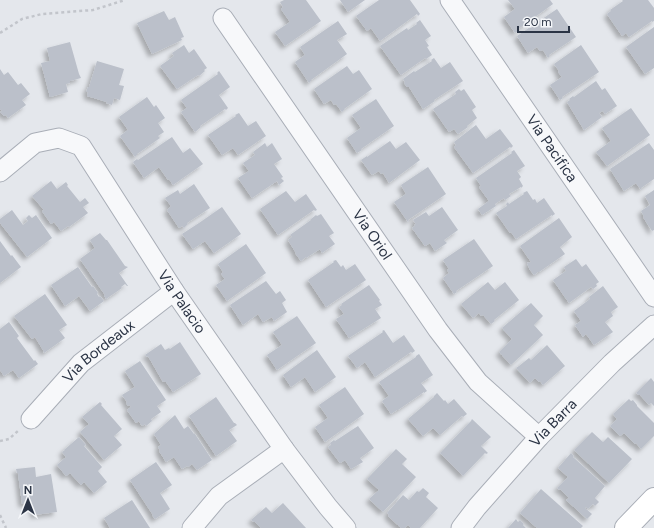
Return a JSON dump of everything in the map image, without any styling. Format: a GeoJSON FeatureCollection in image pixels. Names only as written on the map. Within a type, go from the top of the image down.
{"type":"FeatureCollection","features":[{"type":"Feature","properties":{"kind":"main road"},"geometry":{"type":"LineString","coordinates":[[626,528],[654,499]]}},
{"type":"Feature","properties":{"kind":"street","name":"Via Pacifica"},"geometry":{"type":"LineString","coordinates":[[450,0],[654,297]]}},
{"type":"Feature","properties":{"kind":"street","name":"Via Oriol"},"geometry":{"type":"LineString","coordinates":[[223,18],[438,330],[478,382],[538,437]]}},
{"type":"Feature","properties":{"kind":"street","name":"Via Palacio"},"geometry":{"type":"LineString","coordinates":[[0,172],[36,143],[59,138],[81,146],[174,291],[284,449],[346,528]]}},
{"type":"Feature","properties":{"kind":"street","name":"Via Bordeaux"},"geometry":{"type":"LineString","coordinates":[[31,419],[81,363],[174,291]]}},
{"type":"Feature","properties":{"kind":"street","name":"Via Barra"},"geometry":{"type":"LineString","coordinates":[[461,528],[477,507],[538,437],[612,363],[654,325]]}},
{"type":"Feature","properties":{"kind":"street"},"geometry":{"type":"LineString","coordinates":[[192,528],[218,496],[284,449]]}},
{"type":"Feature","properties":{"kind":"path"},"geometry":{"type":"LineString","coordinates":[[0,33],[22,19],[42,14],[93,10],[125,0]]}},
{"type":"Feature","properties":{"kind":"path"},"geometry":{"type":"LineString","coordinates":[[0,515],[6,528]]}},
{"type":"Feature","properties":{"kind":"building"},"geometry":{"type":"Polygon","coordinates":[[[284,0],[306,0],[321,21],[285,46],[275,32],[290,22],[281,9],[283,7],[280,2],[284,0]]]}},
{"type":"Feature","properties":{"kind":"building"},"geometry":{"type":"Polygon","coordinates":[[[340,0],[365,0],[348,12],[340,0]]]}},
{"type":"Feature","properties":{"kind":"building"},"geometry":{"type":"Polygon","coordinates":[[[379,0],[410,0],[420,14],[418,16],[417,14],[380,41],[371,28],[367,31],[356,16],[379,0]]]}},
{"type":"Feature","properties":{"kind":"building"},"geometry":{"type":"Polygon","coordinates":[[[508,0],[550,0],[553,4],[515,33],[504,17],[515,9],[508,0]]]}},
{"type":"Feature","properties":{"kind":"building"},"geometry":{"type":"Polygon","coordinates":[[[622,0],[648,0],[654,8],[654,21],[629,37],[626,33],[622,36],[607,14],[611,11],[610,10],[623,1],[622,0]]]}},
{"type":"Feature","properties":{"kind":"building"},"geometry":{"type":"Polygon","coordinates":[[[557,9],[576,37],[549,55],[550,56],[548,58],[543,50],[540,51],[537,47],[528,53],[517,36],[557,9]]]}},
{"type":"Feature","properties":{"kind":"building"},"geometry":{"type":"Polygon","coordinates":[[[164,11],[169,20],[175,17],[184,37],[181,38],[182,40],[152,54],[137,23],[164,11]]]}},
{"type":"Feature","properties":{"kind":"building"},"geometry":{"type":"Polygon","coordinates":[[[420,20],[431,36],[425,40],[432,55],[426,59],[425,58],[401,75],[380,46],[407,28],[408,30],[420,20]]]}},
{"type":"Feature","properties":{"kind":"building"},"geometry":{"type":"Polygon","coordinates":[[[338,21],[347,34],[337,40],[347,54],[309,83],[295,62],[305,55],[300,47],[338,21]]]}},
{"type":"Feature","properties":{"kind":"building"},"geometry":{"type":"Polygon","coordinates":[[[654,27],[654,68],[645,74],[626,47],[654,27]]]}},
{"type":"Feature","properties":{"kind":"building"},"geometry":{"type":"Polygon","coordinates":[[[70,42],[81,78],[70,81],[70,83],[66,84],[68,92],[50,97],[41,63],[50,61],[47,48],[70,42]]]}},
{"type":"Feature","properties":{"kind":"building"},"geometry":{"type":"Polygon","coordinates":[[[184,45],[189,53],[194,49],[207,68],[199,76],[198,75],[177,89],[160,66],[174,56],[172,53],[184,45]]]}},
{"type":"Feature","properties":{"kind":"building"},"geometry":{"type":"Polygon","coordinates":[[[581,45],[599,72],[562,97],[563,98],[560,100],[550,85],[562,77],[554,64],[581,45]]]}},
{"type":"Feature","properties":{"kind":"building"},"geometry":{"type":"Polygon","coordinates":[[[434,58],[441,68],[450,62],[463,81],[423,109],[409,87],[407,87],[404,83],[405,82],[403,79],[432,61],[431,60],[434,58]]]}},
{"type":"Feature","properties":{"kind":"building"},"geometry":{"type":"Polygon","coordinates":[[[97,61],[124,69],[119,85],[124,86],[120,100],[114,98],[112,105],[87,96],[88,92],[86,92],[97,61]]]}},
{"type":"Feature","properties":{"kind":"building"},"geometry":{"type":"Polygon","coordinates":[[[347,66],[353,74],[359,70],[372,89],[342,112],[331,100],[324,104],[314,89],[347,66]]]}},
{"type":"Feature","properties":{"kind":"building"},"geometry":{"type":"Polygon","coordinates":[[[0,69],[4,75],[8,72],[18,85],[21,83],[30,94],[22,100],[26,105],[8,118],[0,112],[2,111],[0,109],[0,69]]]}},
{"type":"Feature","properties":{"kind":"building"},"geometry":{"type":"Polygon","coordinates":[[[219,71],[230,87],[219,95],[228,108],[200,126],[201,127],[195,132],[181,112],[187,108],[181,100],[218,74],[217,73],[219,71]]]}},
{"type":"Feature","properties":{"kind":"building"},"geometry":{"type":"Polygon","coordinates":[[[596,81],[602,90],[605,88],[617,106],[605,114],[603,111],[599,113],[602,117],[584,130],[567,102],[573,96],[574,97],[596,81]]]}},
{"type":"Feature","properties":{"kind":"building"},"geometry":{"type":"Polygon","coordinates":[[[459,89],[461,91],[464,89],[476,107],[472,110],[477,118],[458,134],[454,129],[449,132],[433,109],[456,94],[455,92],[459,89]]]}},
{"type":"Feature","properties":{"kind":"building"},"geometry":{"type":"Polygon","coordinates":[[[147,97],[154,107],[156,105],[165,118],[158,123],[164,132],[158,136],[160,138],[135,157],[120,136],[128,130],[119,117],[147,97]]]}},
{"type":"Feature","properties":{"kind":"building"},"geometry":{"type":"Polygon","coordinates":[[[376,99],[394,126],[357,153],[347,138],[361,128],[352,115],[376,99]]]}},
{"type":"Feature","properties":{"kind":"building"},"geometry":{"type":"Polygon","coordinates":[[[631,108],[650,135],[607,166],[596,152],[611,141],[602,128],[631,108]]]}},
{"type":"Feature","properties":{"kind":"building"},"geometry":{"type":"Polygon","coordinates":[[[239,113],[248,126],[256,121],[266,136],[238,155],[233,148],[222,155],[208,135],[239,113]]]}},
{"type":"Feature","properties":{"kind":"building"},"geometry":{"type":"Polygon","coordinates":[[[476,125],[486,139],[500,129],[513,146],[473,173],[454,147],[456,145],[454,142],[476,125]]]}},
{"type":"Feature","properties":{"kind":"building"},"geometry":{"type":"Polygon","coordinates":[[[172,137],[183,153],[190,148],[203,164],[173,185],[159,167],[144,178],[133,162],[172,137]]]}},
{"type":"Feature","properties":{"kind":"building"},"geometry":{"type":"Polygon","coordinates":[[[390,141],[396,149],[406,142],[420,160],[389,183],[383,173],[381,174],[379,171],[372,175],[361,160],[390,141]]]}},
{"type":"Feature","properties":{"kind":"building"},"geometry":{"type":"Polygon","coordinates":[[[265,143],[267,147],[272,143],[282,159],[274,164],[284,181],[279,185],[277,181],[252,198],[238,178],[249,171],[243,163],[255,155],[253,152],[265,143]]]}},
{"type":"Feature","properties":{"kind":"building"},"geometry":{"type":"Polygon","coordinates":[[[649,143],[654,150],[654,179],[641,188],[641,190],[636,183],[624,191],[610,169],[649,143]]]}},
{"type":"Feature","properties":{"kind":"building"},"geometry":{"type":"Polygon","coordinates":[[[514,150],[525,166],[517,171],[521,177],[519,179],[523,186],[509,194],[511,196],[505,200],[504,198],[495,204],[496,206],[482,215],[478,209],[489,201],[479,187],[481,186],[476,178],[512,153],[511,152],[514,150]]]}},
{"type":"Feature","properties":{"kind":"building"},"geometry":{"type":"Polygon","coordinates":[[[428,167],[446,194],[408,220],[408,222],[394,202],[406,194],[401,185],[428,167]]]}},
{"type":"Feature","properties":{"kind":"building"},"geometry":{"type":"Polygon","coordinates":[[[51,181],[57,189],[66,182],[68,185],[67,186],[80,202],[85,198],[89,203],[83,207],[88,213],[61,231],[54,222],[51,224],[42,211],[44,210],[32,196],[51,181]]]}},
{"type":"Feature","properties":{"kind":"building"},"geometry":{"type":"Polygon","coordinates":[[[194,184],[210,208],[187,223],[188,224],[184,228],[182,226],[179,228],[167,210],[171,206],[165,198],[178,190],[180,194],[194,184]]]}},
{"type":"Feature","properties":{"kind":"building"},"geometry":{"type":"Polygon","coordinates":[[[654,190],[654,230],[652,231],[641,211],[650,205],[645,196],[654,190]]]}},
{"type":"Feature","properties":{"kind":"building"},"geometry":{"type":"Polygon","coordinates":[[[286,191],[295,202],[306,194],[317,210],[314,210],[278,235],[260,209],[286,191]]]}},
{"type":"Feature","properties":{"kind":"building"},"geometry":{"type":"Polygon","coordinates":[[[527,191],[537,203],[544,198],[555,214],[516,239],[496,213],[507,206],[506,204],[508,202],[509,204],[527,191]]]}},
{"type":"Feature","properties":{"kind":"building"},"geometry":{"type":"Polygon","coordinates":[[[222,207],[241,234],[214,253],[205,241],[193,249],[182,234],[222,207]]]}},
{"type":"Feature","properties":{"kind":"building"},"geometry":{"type":"Polygon","coordinates":[[[442,207],[458,230],[444,240],[447,243],[435,251],[430,243],[425,246],[412,228],[416,224],[413,220],[426,212],[429,216],[442,207]]]}},
{"type":"Feature","properties":{"kind":"building"},"geometry":{"type":"Polygon","coordinates":[[[12,210],[23,225],[28,221],[26,218],[29,215],[32,218],[36,215],[52,238],[27,257],[0,223],[0,219],[12,210]]]}},
{"type":"Feature","properties":{"kind":"building"},"geometry":{"type":"Polygon","coordinates":[[[321,214],[334,233],[329,236],[335,244],[322,253],[320,249],[301,261],[288,240],[292,237],[290,235],[316,215],[321,214]]]}},
{"type":"Feature","properties":{"kind":"building"},"geometry":{"type":"Polygon","coordinates":[[[559,218],[572,237],[560,247],[565,254],[534,275],[527,263],[531,262],[520,246],[559,218]]]}},
{"type":"Feature","properties":{"kind":"building"},"geometry":{"type":"Polygon","coordinates":[[[100,233],[107,240],[125,266],[128,267],[119,273],[128,286],[125,284],[121,287],[122,288],[106,299],[105,295],[80,259],[95,248],[90,240],[100,233]]]}},
{"type":"Feature","properties":{"kind":"building"},"geometry":{"type":"Polygon","coordinates":[[[474,239],[493,266],[456,291],[457,292],[454,294],[443,278],[449,273],[447,270],[449,269],[443,260],[474,239]]]}},
{"type":"Feature","properties":{"kind":"building"},"geometry":{"type":"Polygon","coordinates":[[[0,241],[21,267],[0,283],[0,241]]]}},
{"type":"Feature","properties":{"kind":"building"},"geometry":{"type":"Polygon","coordinates":[[[246,244],[266,273],[227,301],[216,285],[225,279],[221,274],[223,272],[218,264],[246,244]]]}},
{"type":"Feature","properties":{"kind":"building"},"geometry":{"type":"Polygon","coordinates":[[[576,259],[582,267],[586,264],[599,282],[593,289],[591,287],[569,303],[553,280],[566,271],[564,267],[576,259]]]}},
{"type":"Feature","properties":{"kind":"building"},"geometry":{"type":"Polygon","coordinates":[[[336,260],[341,267],[343,265],[346,270],[355,264],[366,280],[326,307],[308,280],[336,260]]]}},
{"type":"Feature","properties":{"kind":"building"},"geometry":{"type":"Polygon","coordinates":[[[78,267],[98,293],[97,294],[99,297],[100,296],[104,301],[90,311],[79,296],[65,306],[51,285],[78,267]]]}},
{"type":"Feature","properties":{"kind":"building"},"geometry":{"type":"Polygon","coordinates":[[[266,281],[276,294],[280,291],[286,300],[282,303],[287,312],[274,321],[272,317],[263,322],[258,314],[243,325],[230,305],[266,281]]]}},
{"type":"Feature","properties":{"kind":"building"},"geometry":{"type":"Polygon","coordinates":[[[488,282],[495,290],[505,282],[519,300],[491,324],[483,315],[481,316],[479,313],[473,318],[461,304],[488,282]]]}},
{"type":"Feature","properties":{"kind":"building"},"geometry":{"type":"Polygon","coordinates":[[[369,285],[382,305],[375,309],[381,318],[349,338],[336,319],[344,314],[339,307],[342,305],[341,304],[369,285]]]}},
{"type":"Feature","properties":{"kind":"building"},"geometry":{"type":"Polygon","coordinates":[[[603,286],[618,307],[611,312],[613,316],[605,322],[613,332],[594,345],[586,334],[583,337],[575,325],[581,321],[574,311],[590,299],[589,297],[603,286]]]}},
{"type":"Feature","properties":{"kind":"building"},"geometry":{"type":"Polygon","coordinates":[[[45,294],[67,325],[59,330],[65,338],[44,353],[35,337],[32,339],[14,316],[45,294]]]}},
{"type":"Feature","properties":{"kind":"building"},"geometry":{"type":"Polygon","coordinates":[[[531,303],[543,316],[534,325],[543,335],[511,365],[499,352],[512,339],[502,328],[531,303]]]}},
{"type":"Feature","properties":{"kind":"building"},"geometry":{"type":"Polygon","coordinates":[[[297,316],[316,343],[277,370],[267,355],[282,345],[273,332],[297,316]]]}},
{"type":"Feature","properties":{"kind":"building"},"geometry":{"type":"Polygon","coordinates":[[[9,322],[19,336],[17,338],[34,361],[35,360],[38,364],[19,378],[13,370],[4,376],[0,370],[0,329],[9,322]]]}},
{"type":"Feature","properties":{"kind":"building"},"geometry":{"type":"Polygon","coordinates":[[[384,330],[393,343],[404,335],[415,351],[412,353],[411,352],[375,377],[365,362],[357,368],[348,356],[384,330]]]}},
{"type":"Feature","properties":{"kind":"building"},"geometry":{"type":"Polygon","coordinates":[[[180,342],[201,374],[173,392],[166,382],[163,382],[148,356],[147,357],[145,355],[161,344],[165,350],[170,349],[180,342]]]}},
{"type":"Feature","properties":{"kind":"building"},"geometry":{"type":"Polygon","coordinates":[[[547,345],[565,366],[543,385],[535,378],[530,383],[516,368],[529,358],[531,360],[547,345]]]}},
{"type":"Feature","properties":{"kind":"building"},"geometry":{"type":"Polygon","coordinates":[[[317,350],[336,377],[315,392],[305,377],[291,387],[283,375],[317,350]]]}},
{"type":"Feature","properties":{"kind":"building"},"geometry":{"type":"Polygon","coordinates":[[[419,354],[433,375],[421,383],[427,391],[391,414],[382,401],[389,396],[379,382],[419,354]]]}},
{"type":"Feature","properties":{"kind":"building"},"geometry":{"type":"Polygon","coordinates":[[[140,361],[166,400],[157,406],[161,412],[151,419],[152,421],[146,426],[145,424],[142,426],[139,421],[136,423],[127,410],[131,407],[129,405],[128,406],[122,395],[135,387],[125,371],[140,361]]]}},
{"type":"Feature","properties":{"kind":"building"},"geometry":{"type":"Polygon","coordinates":[[[651,378],[654,382],[654,406],[651,403],[649,405],[640,395],[636,393],[651,378]]]}},
{"type":"Feature","properties":{"kind":"building"},"geometry":{"type":"Polygon","coordinates":[[[345,387],[364,414],[325,442],[315,427],[328,418],[319,405],[345,387]]]}},
{"type":"Feature","properties":{"kind":"building"},"geometry":{"type":"Polygon","coordinates":[[[437,393],[448,404],[454,399],[467,414],[463,417],[462,416],[440,435],[433,428],[423,436],[408,419],[437,393]]]}},
{"type":"Feature","properties":{"kind":"building"},"geometry":{"type":"Polygon","coordinates":[[[216,397],[237,425],[229,430],[237,441],[216,456],[189,416],[216,397]]]}},
{"type":"Feature","properties":{"kind":"building"},"geometry":{"type":"Polygon","coordinates":[[[629,399],[631,401],[633,400],[654,423],[654,436],[641,449],[624,433],[620,436],[610,426],[617,419],[613,414],[629,399]]]}},
{"type":"Feature","properties":{"kind":"building"},"geometry":{"type":"Polygon","coordinates":[[[100,402],[122,429],[114,436],[122,445],[104,460],[80,432],[89,424],[82,417],[100,402]]]}},
{"type":"Feature","properties":{"kind":"building"},"geometry":{"type":"Polygon","coordinates":[[[175,415],[184,429],[188,426],[195,434],[212,460],[197,470],[192,464],[182,469],[174,457],[166,462],[159,451],[160,450],[158,447],[161,445],[154,434],[175,415]]]}},
{"type":"Feature","properties":{"kind":"building"},"geometry":{"type":"Polygon","coordinates":[[[472,419],[491,437],[481,446],[488,453],[485,453],[463,476],[440,453],[472,419]]]}},
{"type":"Feature","properties":{"kind":"building"},"geometry":{"type":"Polygon","coordinates":[[[358,426],[374,448],[360,458],[363,462],[351,469],[345,460],[340,463],[328,447],[334,440],[335,441],[358,426]]]}},
{"type":"Feature","properties":{"kind":"building"},"geometry":{"type":"Polygon","coordinates":[[[592,432],[603,442],[608,437],[632,459],[609,483],[574,450],[592,432]]]}},
{"type":"Feature","properties":{"kind":"building"},"geometry":{"type":"Polygon","coordinates":[[[79,437],[86,445],[84,446],[102,467],[98,471],[107,482],[94,493],[84,482],[81,485],[70,473],[66,476],[57,465],[66,457],[62,452],[79,437]]]}},
{"type":"Feature","properties":{"kind":"building"},"geometry":{"type":"Polygon","coordinates":[[[396,449],[407,459],[402,464],[416,477],[383,512],[369,499],[379,490],[367,479],[396,449]]]}},
{"type":"Feature","properties":{"kind":"building"},"geometry":{"type":"Polygon","coordinates":[[[571,453],[574,456],[573,457],[605,486],[595,498],[599,502],[595,506],[593,504],[588,509],[586,507],[585,508],[592,514],[587,519],[566,500],[569,498],[557,488],[568,477],[558,468],[571,453]]]}},
{"type":"Feature","properties":{"kind":"building"},"geometry":{"type":"Polygon","coordinates":[[[156,462],[172,485],[160,493],[170,509],[155,519],[130,480],[156,462]]]}},
{"type":"Feature","properties":{"kind":"building"},"geometry":{"type":"Polygon","coordinates":[[[35,467],[36,477],[51,474],[57,512],[34,515],[32,503],[22,504],[18,473],[16,469],[35,467]]]}},
{"type":"Feature","properties":{"kind":"building"},"geometry":{"type":"Polygon","coordinates":[[[423,488],[429,493],[426,497],[438,508],[420,528],[411,528],[408,525],[405,528],[401,528],[388,516],[389,515],[387,513],[403,495],[409,500],[417,491],[419,492],[423,488]]]}},
{"type":"Feature","properties":{"kind":"building"},"geometry":{"type":"Polygon","coordinates":[[[541,489],[583,526],[581,528],[537,528],[520,513],[541,489]]]}},
{"type":"Feature","properties":{"kind":"building"},"geometry":{"type":"Polygon","coordinates":[[[132,500],[150,528],[110,528],[104,518],[132,500]]]}},
{"type":"Feature","properties":{"kind":"building"},"geometry":{"type":"Polygon","coordinates":[[[283,503],[306,528],[261,528],[251,520],[266,507],[272,513],[283,503]]]}},
{"type":"Feature","properties":{"kind":"building"},"geometry":{"type":"Polygon","coordinates":[[[516,519],[518,522],[520,520],[526,528],[508,528],[516,519]]]}}]}
